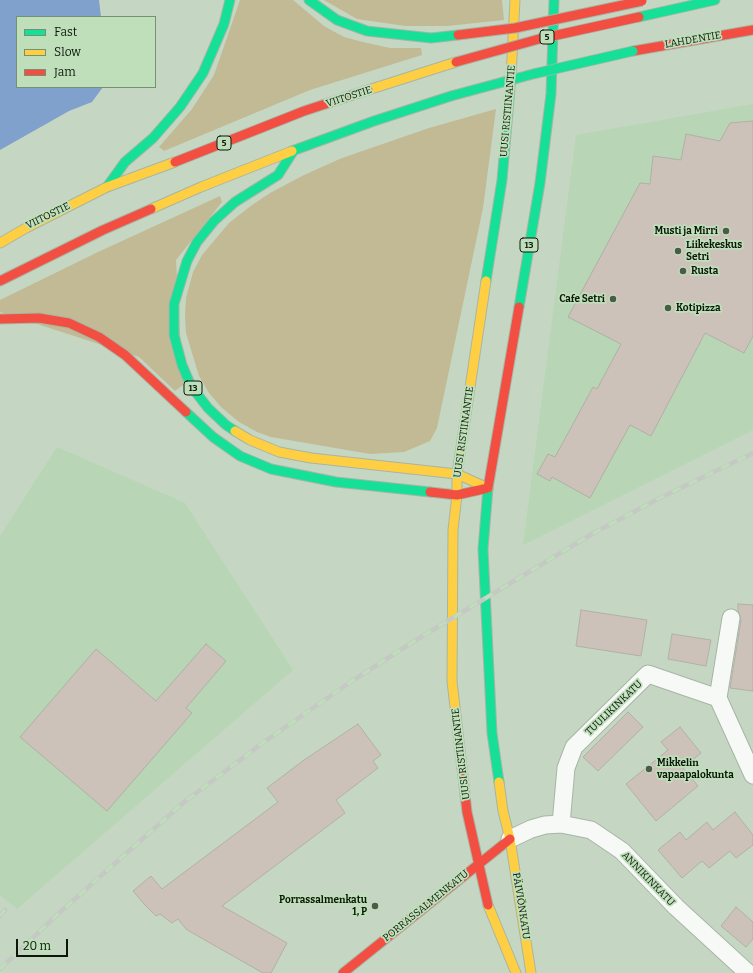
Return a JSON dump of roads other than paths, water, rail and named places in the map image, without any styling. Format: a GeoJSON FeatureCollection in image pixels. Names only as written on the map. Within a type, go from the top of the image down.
{"type":"FeatureCollection","features":[{"type":"Feature","properties":{"kind":"main road"},"geometry":{"type":"LineString","coordinates":[[107,187],[125,162],[153,138],[180,107],[203,73],[224,24],[230,0]]}},
{"type":"Feature","properties":{"kind":"main road"},"geometry":{"type":"LineString","coordinates":[[309,0],[337,20],[367,31],[431,38],[515,28],[642,0],[649,0]]}},
{"type":"Feature","properties":{"kind":"main road","name":"UUSI RISTIINANTIE"},"geometry":{"type":"LineString","coordinates":[[478,864],[468,812],[452,681],[453,530],[457,496],[457,474],[502,180],[513,61],[515,0]]}},
{"type":"Feature","properties":{"kind":"main road","name":"13"},"geometry":{"type":"LineString","coordinates":[[488,488],[541,175],[551,94],[554,0]]}},
{"type":"Feature","properties":{"kind":"main road","name":"VIITOSTIE"},"geometry":{"type":"LineString","coordinates":[[0,243],[26,228],[107,187],[186,158],[304,111],[456,62],[539,39],[715,0]]}},
{"type":"Feature","properties":{"kind":"main road","name":"LAHDENTIE"},"geometry":{"type":"LineString","coordinates":[[294,150],[374,121],[450,96],[533,74],[633,52],[753,30]]}},
{"type":"Feature","properties":{"kind":"main road"},"geometry":{"type":"LineString","coordinates":[[0,281],[103,230],[201,187],[294,150]]}},
{"type":"Feature","properties":{"kind":"main road","name":"13"},"geometry":{"type":"LineString","coordinates":[[294,150],[278,175],[235,202],[214,221],[197,242],[187,261],[174,304],[174,335],[182,365],[191,386],[208,408],[226,425],[250,440],[279,452],[311,458],[457,474]]}},
{"type":"Feature","properties":{"kind":"main road"},"geometry":{"type":"LineString","coordinates":[[0,319],[38,318],[69,323],[99,337],[125,355],[213,438],[240,456],[271,469],[336,482],[457,496],[488,488]]}},
{"type":"Feature","properties":{"kind":"main road"},"geometry":{"type":"LineString","coordinates":[[457,474],[488,488]]}},
{"type":"Feature","properties":{"kind":"main road"},"geometry":{"type":"LineString","coordinates":[[488,488],[483,549],[492,734],[503,812],[510,839]]}},
{"type":"Feature","properties":{"kind":"main road","name":"PORRASSALMENKATU"},"geometry":{"type":"LineString","coordinates":[[343,973],[510,839]]}},
{"type":"Feature","properties":{"kind":"main road","name":"PÄIVIÖNKATU"},"geometry":{"type":"LineString","coordinates":[[510,839],[531,973]]}},
{"type":"Feature","properties":{"kind":"main road"},"geometry":{"type":"LineString","coordinates":[[478,864],[489,908],[516,973]]}},
{"type":"Feature","properties":{"kind":"street"},"geometry":{"type":"LineString","coordinates":[[731,618],[718,698],[753,775]]}},
{"type":"Feature","properties":{"kind":"street","name":"TUULIKINKATU"},"geometry":{"type":"LineString","coordinates":[[561,824],[566,768],[574,747],[648,674],[718,698]]}},
{"type":"Feature","properties":{"kind":"street","name":"ANNIKINKATU"},"geometry":{"type":"LineString","coordinates":[[510,839],[531,829],[545,825],[561,824],[591,830],[622,851],[676,907],[748,973]]}},
{"type":"Feature","properties":{"kind":"water"},"geometry":{"type":"Polygon","coordinates":[[[0,0],[99,0],[101,16],[16,16],[16,88],[102,88],[92,102],[69,111],[0,150],[0,0]]]}},
{"type":"Feature","properties":{"kind":"railway"},"geometry":{"type":"LineString","coordinates":[[0,969],[58,914],[183,803],[264,742],[352,681],[416,640],[592,534],[658,499],[753,453]]}},
{"type":"Feature","properties":{"kind":"railway"},"geometry":{"type":"LineString","coordinates":[[0,916],[5,910]]}},
{"type":"Feature","properties":{"kind":"place","name":"Musti ja Mirri"},"geometry":{"type":"Point","coordinates":[726,231]}},
{"type":"Feature","properties":{"kind":"place","name":"Liikekeskus Setri"},"geometry":{"type":"Point","coordinates":[678,251]}},
{"type":"Feature","properties":{"kind":"place","name":"Rusta"},"geometry":{"type":"Point","coordinates":[683,271]}},
{"type":"Feature","properties":{"kind":"place","name":"Cafe Setri"},"geometry":{"type":"Point","coordinates":[613,299]}},
{"type":"Feature","properties":{"kind":"place","name":"Kotipizza"},"geometry":{"type":"Point","coordinates":[668,308]}},
{"type":"Feature","properties":{"kind":"place","name":"Mikkelin vapaapalokunta"},"geometry":{"type":"Point","coordinates":[649,769]}},
{"type":"Feature","properties":{"kind":"place","name":"Porrassalmenkatu 1, P"},"geometry":{"type":"Point","coordinates":[375,906]}}]}
